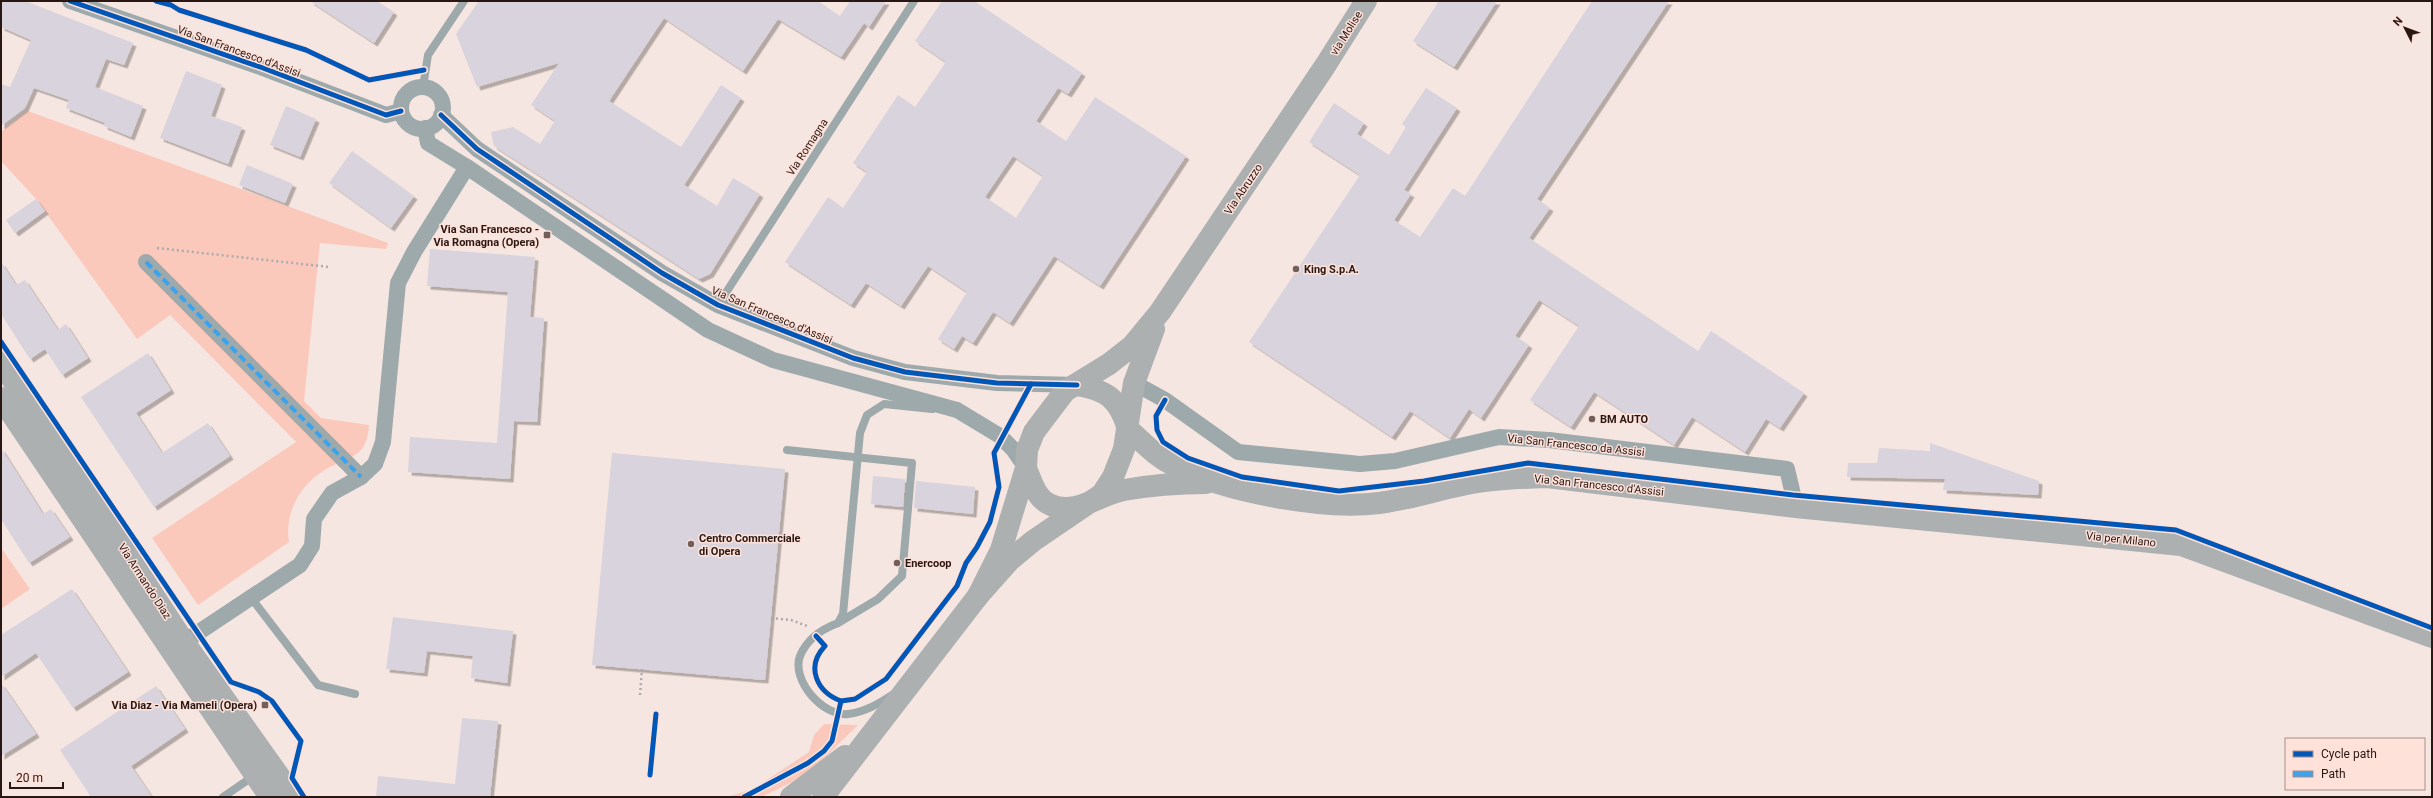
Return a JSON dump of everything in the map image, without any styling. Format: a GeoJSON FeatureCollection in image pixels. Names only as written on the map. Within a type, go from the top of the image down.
{"type":"FeatureCollection","features":[{"type":"Feature","properties":{"kind":"street","name":"Via San Francesco d'Assisi"},"geometry":{"type":"LineString","coordinates":[[70,1],[263,68],[386,115],[401,111]]}},
{"type":"Feature","properties":{"kind":"street","name":"via Molise"},"geometry":{"type":"LineString","coordinates":[[1325,66],[1366,1]]}},
{"type":"Feature","properties":{"kind":"street","name":"Via Abruzzo"},"geometry":{"type":"LineString","coordinates":[[1077,385],[1132,346],[1160,312],[1325,66]]}},
{"type":"Feature","properties":{"kind":"street"},"geometry":{"type":"LineString","coordinates":[[423,87],[433,90],[439,95],[442,102],[442,115],[433,125],[425,128],[414,127],[408,124],[401,111],[402,99],[406,93],[413,88],[423,87]]}},
{"type":"Feature","properties":{"kind":"street","name":"Via San Francesco d'Assisi"},"geometry":{"type":"LineString","coordinates":[[442,115],[476,149],[662,273],[718,305],[853,358],[905,372],[997,383],[1077,385]]}},
{"type":"Feature","properties":{"kind":"street"},"geometry":{"type":"LineString","coordinates":[[425,128],[428,143],[467,167],[708,330],[773,360],[957,410],[1000,436],[1013,449],[1026,468],[1039,496],[1051,505],[1071,508],[1088,503]]}},
{"type":"Feature","properties":{"kind":"street"},"geometry":{"type":"LineString","coordinates":[[184,642],[300,565],[312,546],[314,519],[332,493],[360,478],[375,464],[383,442],[398,283],[414,252],[467,167]]}},
{"type":"Feature","properties":{"kind":"street"},"geometry":{"type":"LineString","coordinates":[[146,262],[360,478]]}},
{"type":"Feature","properties":{"kind":"street","name":"Via Abruzzo"},"geometry":{"type":"LineString","coordinates":[[1128,429],[1134,383],[1160,312]]}},
{"type":"Feature","properties":{"kind":"street","name":"Via Armando Diaz"},"geometry":{"type":"LineString","coordinates":[[1,362],[184,642],[294,797]]}},
{"type":"Feature","properties":{"kind":"street","name":"Via San Francesco da Assisi"},"geometry":{"type":"LineString","coordinates":[[1134,383],[1165,400],[1238,452],[1360,464],[1395,461],[1499,437],[1549,440],[1787,470],[1796,507]]}},
{"type":"Feature","properties":{"kind":"street"},"geometry":{"type":"LineString","coordinates":[[822,797],[978,596],[1010,560],[1033,541],[1102,494],[1113,477],[1124,449],[1128,429],[1123,412],[1110,396],[1093,388],[1077,385],[1064,391],[1034,432],[1027,450],[1026,468],[1000,550],[978,596]]}},
{"type":"Feature","properties":{"kind":"street","name":"Via Armando Diaz"},"geometry":{"type":"LineString","coordinates":[[1,398],[270,797]]}},
{"type":"Feature","properties":{"kind":"street","name":"Via San Francesco d'Assisi"},"geometry":{"type":"LineString","coordinates":[[1128,429],[1155,454],[1175,466],[1214,482],[1300,500],[1344,506],[1421,497],[1462,485],[1513,478],[1547,477],[1796,507]]}},
{"type":"Feature","properties":{"kind":"street","name":"Via San Francesco d'Assisi"},"geometry":{"type":"LineString","coordinates":[[1088,503],[1122,490],[1170,484],[1214,482]]}},
{"type":"Feature","properties":{"kind":"street","name":"Via per Milano"},"geometry":{"type":"LineString","coordinates":[[1796,507],[2181,545],[2432,637]]}},
{"type":"Feature","properties":{"kind":"street"},"geometry":{"type":"LineString","coordinates":[[791,797],[868,738]]}},
{"type":"Feature","properties":{"kind":"lane"},"geometry":{"type":"LineString","coordinates":[[423,87],[428,55],[464,1]]}},
{"type":"Feature","properties":{"kind":"lane","name":"Via Romagna"},"geometry":{"type":"LineString","coordinates":[[718,305],[914,1]]}},
{"type":"Feature","properties":{"kind":"lane"},"geometry":{"type":"LineString","coordinates":[[838,623],[842,614],[860,433],[867,415],[884,404],[912,408],[957,410]]}},
{"type":"Feature","properties":{"kind":"lane"},"geometry":{"type":"LineString","coordinates":[[787,450],[912,463],[902,576],[878,599],[838,623],[822,629],[805,646],[800,657],[801,678],[813,698],[828,710],[846,714],[870,710],[910,683]]}},
{"type":"Feature","properties":{"kind":"lane"},"geometry":{"type":"LineString","coordinates":[[252,598],[318,685],[355,694]]}},
{"type":"Feature","properties":{"kind":"lane"},"geometry":{"type":"LineString","coordinates":[[223,797],[255,775]]}},
{"type":"Feature","properties":{"kind":"path"},"geometry":{"type":"LineString","coordinates":[[146,262],[143,256],[144,250],[155,248],[329,267]]}},
{"type":"Feature","properties":{"kind":"path"},"geometry":{"type":"LineString","coordinates":[[771,618],[802,623],[816,636]]}},
{"type":"Feature","properties":{"kind":"path"},"geometry":{"type":"LineString","coordinates":[[640,695],[642,669]]}},
{"type":"Feature","properties":{"kind":"shaded area"},"geometry":{"type":"Polygon","coordinates":[[[28,111],[388,243],[386,249],[320,243],[304,401],[321,418],[369,425],[366,442],[360,451],[354,456],[320,473],[303,489],[292,508],[289,519],[289,542],[198,605],[152,538],[296,442],[170,315],[137,339],[36,199],[1,161],[1,132],[28,111]]]}},
{"type":"Feature","properties":{"kind":"shaded area"},"geometry":{"type":"Polygon","coordinates":[[[1,548],[30,589],[1,609],[1,548]]]}},
{"type":"Feature","properties":{"kind":"shaded area"},"geometry":{"type":"Polygon","coordinates":[[[824,724],[858,725],[807,775],[761,797],[727,797],[753,789],[809,752],[814,735],[824,724]]]}},
{"type":"Feature","properties":{"kind":"building"},"geometry":{"type":"Polygon","coordinates":[[[1,1],[25,1],[133,43],[124,65],[106,59],[95,87],[143,106],[131,137],[104,126],[105,123],[66,108],[69,100],[34,88],[25,108],[1,126],[1,84],[10,87],[31,40],[1,27],[1,1]]]}},
{"type":"Feature","properties":{"kind":"building"},"geometry":{"type":"Polygon","coordinates":[[[310,1],[377,1],[394,12],[374,43],[310,1]]]}},
{"type":"Feature","properties":{"kind":"building"},"geometry":{"type":"Polygon","coordinates":[[[479,1],[818,1],[840,16],[850,1],[886,1],[869,27],[864,23],[841,57],[778,19],[743,71],[664,18],[609,101],[681,147],[721,85],[741,98],[684,185],[717,206],[733,178],[760,194],[710,274],[699,279],[494,146],[491,132],[513,127],[540,144],[555,121],[531,105],[559,63],[477,87],[456,34],[479,1]]]}},
{"type":"Feature","properties":{"kind":"building"},"geometry":{"type":"Polygon","coordinates":[[[942,1],[974,1],[1082,73],[1068,94],[1058,88],[1036,121],[1066,141],[1095,97],[1186,156],[1100,286],[1054,256],[1010,323],[993,312],[973,343],[962,336],[954,349],[938,339],[967,292],[928,266],[901,306],[866,283],[851,305],[785,262],[828,197],[843,208],[867,172],[853,163],[898,95],[915,107],[946,62],[915,41],[942,1]],[[1013,156],[985,197],[1016,218],[1043,176],[1013,156]]]}},
{"type":"Feature","properties":{"kind":"building"},"geometry":{"type":"Polygon","coordinates":[[[1439,1],[1497,1],[1454,67],[1413,41],[1439,1]]]}},
{"type":"Feature","properties":{"kind":"building"},"geometry":{"type":"Polygon","coordinates":[[[1592,1],[1669,1],[1537,199],[1550,208],[1529,238],[1698,351],[1711,331],[1804,393],[1780,428],[1766,419],[1745,452],[1692,417],[1674,445],[1594,392],[1571,427],[1530,400],[1579,326],[1539,300],[1515,336],[1529,345],[1481,418],[1469,409],[1450,438],[1410,411],[1392,437],[1249,342],[1360,175],[1309,142],[1334,103],[1364,123],[1357,134],[1389,155],[1406,127],[1402,124],[1426,88],[1457,108],[1404,190],[1411,194],[1394,220],[1420,237],[1453,188],[1465,196],[1592,1]]]}},
{"type":"Feature","properties":{"kind":"building"},"geometry":{"type":"Polygon","coordinates":[[[186,71],[222,85],[211,116],[242,127],[228,164],[160,138],[186,71]]]}},
{"type":"Feature","properties":{"kind":"building"},"geometry":{"type":"Polygon","coordinates":[[[286,106],[316,119],[300,157],[270,145],[286,106]]]}},
{"type":"Feature","properties":{"kind":"building"},"geometry":{"type":"Polygon","coordinates":[[[352,151],[414,196],[391,228],[329,183],[352,151]]]}},
{"type":"Feature","properties":{"kind":"building"},"geometry":{"type":"Polygon","coordinates":[[[247,165],[293,184],[285,203],[239,185],[247,165]]]}},
{"type":"Feature","properties":{"kind":"building"},"geometry":{"type":"Polygon","coordinates":[[[36,199],[45,211],[15,233],[6,220],[36,199]]]}},
{"type":"Feature","properties":{"kind":"building"},"geometry":{"type":"Polygon","coordinates":[[[430,249],[535,257],[530,317],[544,318],[537,422],[514,421],[510,479],[408,472],[410,437],[497,443],[508,292],[427,286],[430,249]]]}},
{"type":"Feature","properties":{"kind":"building"},"geometry":{"type":"Polygon","coordinates":[[[1,262],[16,285],[25,280],[58,330],[66,324],[88,358],[62,375],[45,349],[30,359],[1,314],[1,262]]]}},
{"type":"Feature","properties":{"kind":"building"},"geometry":{"type":"Polygon","coordinates":[[[148,353],[171,390],[136,413],[162,453],[208,423],[230,456],[154,507],[81,397],[148,353]]]}},
{"type":"Feature","properties":{"kind":"building"},"geometry":{"type":"Polygon","coordinates":[[[1930,443],[2039,481],[2038,495],[1943,490],[1945,479],[1847,477],[1848,463],[1877,463],[1879,448],[1930,451],[1930,443]]]}},
{"type":"Feature","properties":{"kind":"building"},"geometry":{"type":"Polygon","coordinates":[[[1,448],[43,514],[51,509],[70,537],[29,563],[1,519],[1,448]]]}},
{"type":"Feature","properties":{"kind":"building","name":"Centro Commerciale di Opera"},"geometry":{"type":"Polygon","coordinates":[[[612,453],[785,469],[765,680],[592,665],[612,453]]]}},
{"type":"Feature","properties":{"kind":"building"},"geometry":{"type":"Polygon","coordinates":[[[873,476],[905,479],[903,507],[871,504],[873,476]]]}},
{"type":"Feature","properties":{"kind":"building"},"geometry":{"type":"Polygon","coordinates":[[[916,481],[975,487],[973,514],[914,508],[916,481]]]}},
{"type":"Feature","properties":{"kind":"building"},"geometry":{"type":"Polygon","coordinates":[[[72,589],[128,672],[73,708],[36,653],[1,677],[1,635],[72,589]]]}},
{"type":"Feature","properties":{"kind":"building"},"geometry":{"type":"Polygon","coordinates":[[[393,617],[513,631],[507,683],[471,678],[473,656],[427,651],[424,673],[386,669],[393,617]]]}},
{"type":"Feature","properties":{"kind":"building"},"geometry":{"type":"Polygon","coordinates":[[[1,683],[36,734],[1,756],[1,683]]]}},
{"type":"Feature","properties":{"kind":"building"},"geometry":{"type":"Polygon","coordinates":[[[156,686],[185,729],[131,766],[152,797],[91,797],[60,750],[156,686]]]}},
{"type":"Feature","properties":{"kind":"building"},"geometry":{"type":"Polygon","coordinates":[[[462,718],[498,721],[490,797],[376,797],[378,776],[455,784],[462,718]]]}},
{"type":"Feature","properties":{"kind":"marked path"},"geometry":{"type":"LineString","coordinates":[[146,262],[361,477]]}},
{"type":"Feature","properties":{"kind":"cycle path"},"geometry":{"type":"LineString","coordinates":[[70,1],[263,68],[386,115],[401,111]]}},
{"type":"Feature","properties":{"kind":"cycle path"},"geometry":{"type":"LineString","coordinates":[[156,1],[171,5],[179,10],[306,50],[369,80],[424,70]]}},
{"type":"Feature","properties":{"kind":"cycle path"},"geometry":{"type":"LineString","coordinates":[[441,115],[477,149],[662,273],[718,305],[853,358],[905,372],[997,383],[1077,385]]}},
{"type":"Feature","properties":{"kind":"cycle path"},"geometry":{"type":"LineString","coordinates":[[1,342],[231,682],[259,692],[272,701],[301,741],[292,778],[304,797]]}},
{"type":"Feature","properties":{"kind":"cycle path"},"geometry":{"type":"LineString","coordinates":[[841,701],[855,699],[886,679],[957,586],[966,563],[977,547],[990,522],[999,487],[994,453],[1031,384]]}},
{"type":"Feature","properties":{"kind":"cycle path"},"geometry":{"type":"LineString","coordinates":[[1165,400],[1156,416],[1157,430],[1163,442],[1188,458],[1242,477],[1339,491],[1424,481],[1528,463],[1793,495],[2176,530],[2432,628]]}},
{"type":"Feature","properties":{"kind":"cycle path"},"geometry":{"type":"LineString","coordinates":[[744,797],[808,763],[824,751],[832,741],[841,701],[826,692],[816,678],[816,662],[819,654],[825,646],[816,636]]}},
{"type":"Feature","properties":{"kind":"cycle path"},"geometry":{"type":"LineString","coordinates":[[650,775],[656,714]]}},
{"type":"Feature","properties":{"kind":"place","name":"Via San Francesco - Via Romagna (Opera)"},"geometry":{"type":"Point","coordinates":[547,235]}},
{"type":"Feature","properties":{"kind":"place","name":"King S.p.A."},"geometry":{"type":"Point","coordinates":[1296,269]}},
{"type":"Feature","properties":{"kind":"place","name":"BM AUTO"},"geometry":{"type":"Point","coordinates":[1592,419]}},
{"type":"Feature","properties":{"kind":"place","name":"Centro Commerciale di Opera"},"geometry":{"type":"Point","coordinates":[691,544]}},
{"type":"Feature","properties":{"kind":"place","name":"Enercoop"},"geometry":{"type":"Point","coordinates":[897,563]}},
{"type":"Feature","properties":{"kind":"place","name":"Via Diaz - Via Mameli (Opera)"},"geometry":{"type":"Point","coordinates":[265,705]}}]}
